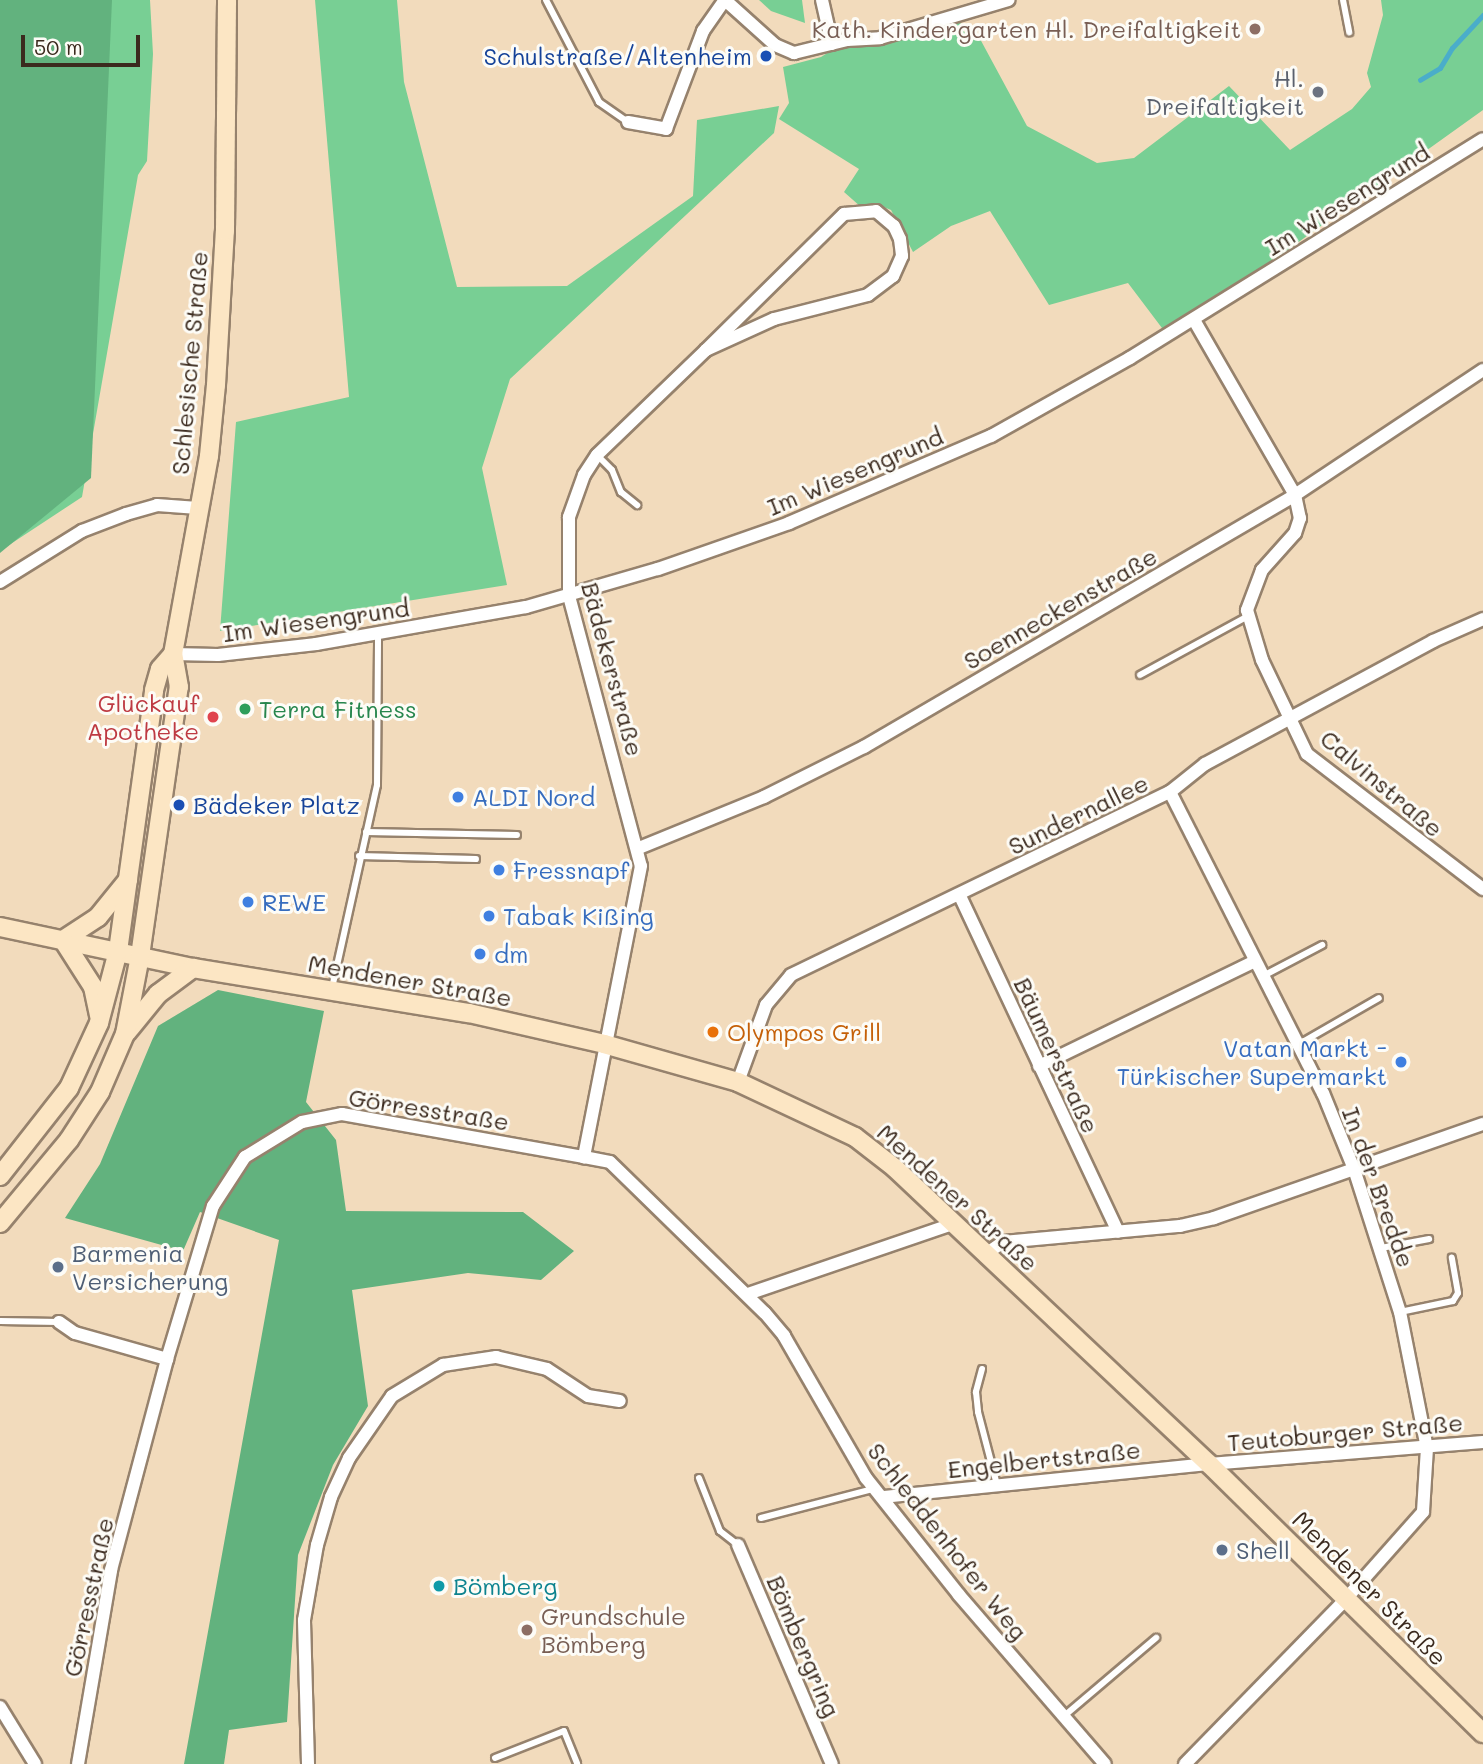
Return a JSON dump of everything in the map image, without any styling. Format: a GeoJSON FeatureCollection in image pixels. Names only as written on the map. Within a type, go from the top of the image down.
{"type":"FeatureCollection","features":[{"type":"Feature","properties":{"kind":"main road","name":"Schlesische Straße"},"geometry":{"type":"LineString","coordinates":[[215,0],[225,117]]}},
{"type":"Feature","properties":{"kind":"main road","name":"Schlesische Straße"},"geometry":{"type":"LineString","coordinates":[[125,1034],[141,956],[179,687],[173,654],[209,456],[226,231],[227,0]]}},
{"type":"Feature","properties":{"kind":"main road","name":"Schlesische Straße"},"geometry":{"type":"LineString","coordinates":[[0,1176],[69,1088],[99,1023],[118,951],[130,877],[150,709],[160,669],[173,654]]}},
{"type":"Feature","properties":{"kind":"main road"},"geometry":{"type":"LineString","coordinates":[[99,1023],[93,987],[63,940],[97,917],[130,877]]}},
{"type":"Feature","properties":{"kind":"main road","name":"Mendener Straße"},"geometry":{"type":"LineString","coordinates":[[0,927],[193,968],[469,1013],[604,1044],[738,1082],[855,1137],[895,1168],[1209,1464],[1345,1600],[1476,1717],[1483,1733]]}},
{"type":"Feature","properties":{"kind":"main road"},"geometry":{"type":"LineString","coordinates":[[0,1223],[81,1121],[100,1092],[125,1034],[158,994],[193,968]]}},
{"type":"Feature","properties":{"kind":"street"},"geometry":{"type":"LineString","coordinates":[[628,122],[666,129],[703,30],[725,0],[780,49],[806,52],[832,44],[880,38],[1008,0]]}},
{"type":"Feature","properties":{"kind":"street"},"geometry":{"type":"LineString","coordinates":[[822,0],[832,44]]}},
{"type":"Feature","properties":{"kind":"street","name":"Im Wiesengrund"},"geometry":{"type":"LineString","coordinates":[[173,654],[218,655],[378,635],[569,596],[727,546],[929,465],[991,436],[1194,320],[1483,139]]}},
{"type":"Feature","properties":{"kind":"street","name":"Bädekerstraße"},"geometry":{"type":"LineString","coordinates":[[604,1044],[641,866],[639,848],[569,596],[569,517],[584,475],[597,456],[844,214],[876,211],[894,226],[900,240],[900,265],[893,276],[868,295],[774,319],[706,351]]}},
{"type":"Feature","properties":{"kind":"street"},"geometry":{"type":"LineString","coordinates":[[1194,320],[1295,495]]}},
{"type":"Feature","properties":{"kind":"street","name":"Soenneckenstraße"},"geometry":{"type":"LineString","coordinates":[[639,848],[764,797],[864,747],[1295,495],[1483,370]]}},
{"type":"Feature","properties":{"kind":"street","name":"Calvinstraße"},"geometry":{"type":"LineString","coordinates":[[1295,495],[1297,526],[1252,587],[1248,617],[1262,660],[1307,754],[1483,889]]}},
{"type":"Feature","properties":{"kind":"street"},"geometry":{"type":"LineString","coordinates":[[0,582],[82,531],[126,514],[175,504],[198,508]]}},
{"type":"Feature","properties":{"kind":"street","name":"Sundernallee"},"geometry":{"type":"LineString","coordinates":[[738,1082],[766,1005],[791,975],[960,896],[1170,792],[1205,764],[1483,620]]}},
{"type":"Feature","properties":{"kind":"street","name":"In der Bredde"},"geometry":{"type":"LineString","coordinates":[[1170,792],[1297,1045],[1354,1169],[1401,1312],[1427,1448],[1423,1512],[1345,1600],[1185,1764]]}},
{"type":"Feature","properties":{"kind":"street","name":"Bäumerstraße"},"geometry":{"type":"LineString","coordinates":[[960,896],[1118,1232]]}},
{"type":"Feature","properties":{"kind":"street"},"geometry":{"type":"LineString","coordinates":[[1039,1066],[1253,962]]}},
{"type":"Feature","properties":{"kind":"street"},"geometry":{"type":"LineString","coordinates":[[584,1157],[604,1044]]}},
{"type":"Feature","properties":{"kind":"street","name":"Görresstraße"},"geometry":{"type":"LineString","coordinates":[[78,1764],[111,1570],[167,1359],[213,1206],[245,1157],[276,1134],[321,1116],[362,1115],[584,1157]]}},
{"type":"Feature","properties":{"kind":"street"},"geometry":{"type":"LineString","coordinates":[[986,1254],[1003,1242],[1118,1232],[1214,1218],[1483,1124]]}},
{"type":"Feature","properties":{"kind":"street","name":"Schleddenhofer Weg"},"geometry":{"type":"LineString","coordinates":[[584,1157],[610,1162],[748,1294],[784,1336],[879,1493],[1105,1764]]}},
{"type":"Feature","properties":{"kind":"street"},"geometry":{"type":"LineString","coordinates":[[748,1294],[952,1224]]}},
{"type":"Feature","properties":{"kind":"street"},"geometry":{"type":"LineString","coordinates":[[59,1321],[75,1333],[167,1359]]}},
{"type":"Feature","properties":{"kind":"street"},"geometry":{"type":"LineString","coordinates":[[308,1764],[304,1620],[317,1545],[331,1497],[349,1458],[392,1396],[443,1365],[496,1357],[547,1369],[588,1396],[620,1401]]}},
{"type":"Feature","properties":{"kind":"street","name":"Teutoburger Straße"},"geometry":{"type":"LineString","coordinates":[[1209,1464],[1483,1442]]}},
{"type":"Feature","properties":{"kind":"street","name":"Engelbertstraße"},"geometry":{"type":"LineString","coordinates":[[879,1493],[997,1485],[1209,1464]]}},
{"type":"Feature","properties":{"kind":"street","name":"Bömbergring"},"geometry":{"type":"LineString","coordinates":[[738,1545],[832,1764]]}},
{"type":"Feature","properties":{"kind":"street"},"geometry":{"type":"LineString","coordinates":[[0,1707],[35,1764]]}},
{"type":"Feature","properties":{"kind":"lane"},"geometry":{"type":"LineString","coordinates":[[546,0],[599,102],[628,122]]}},
{"type":"Feature","properties":{"kind":"lane"},"geometry":{"type":"LineString","coordinates":[[1343,0],[1349,32]]}},
{"type":"Feature","properties":{"kind":"lane"},"geometry":{"type":"LineString","coordinates":[[597,456],[612,470],[621,492],[637,505]]}},
{"type":"Feature","properties":{"kind":"lane"},"geometry":{"type":"LineString","coordinates":[[1140,675],[1248,617]]}},
{"type":"Feature","properties":{"kind":"lane"},"geometry":{"type":"LineString","coordinates":[[332,989],[359,856],[377,785],[378,635]]}},
{"type":"Feature","properties":{"kind":"lane"},"geometry":{"type":"LineString","coordinates":[[366,832],[517,835]]}},
{"type":"Feature","properties":{"kind":"lane"},"geometry":{"type":"LineString","coordinates":[[359,856],[476,859]]}},
{"type":"Feature","properties":{"kind":"lane"},"geometry":{"type":"LineString","coordinates":[[1261,977],[1322,945]]}},
{"type":"Feature","properties":{"kind":"lane"},"geometry":{"type":"LineString","coordinates":[[1297,1045],[1380,998]]}},
{"type":"Feature","properties":{"kind":"lane"},"geometry":{"type":"LineString","coordinates":[[1381,1248],[1429,1239]]}},
{"type":"Feature","properties":{"kind":"lane"},"geometry":{"type":"LineString","coordinates":[[1401,1312],[1453,1301],[1458,1293],[1452,1258]]}},
{"type":"Feature","properties":{"kind":"lane"},"geometry":{"type":"LineString","coordinates":[[0,1321],[59,1321]]}},
{"type":"Feature","properties":{"kind":"lane"},"geometry":{"type":"LineString","coordinates":[[982,1369],[976,1392],[978,1412],[997,1485]]}},
{"type":"Feature","properties":{"kind":"lane"},"geometry":{"type":"LineString","coordinates":[[699,1478],[720,1531],[738,1545]]}},
{"type":"Feature","properties":{"kind":"lane"},"geometry":{"type":"LineString","coordinates":[[761,1518],[879,1493]]}},
{"type":"Feature","properties":{"kind":"lane"},"geometry":{"type":"LineString","coordinates":[[1063,1716],[1156,1638]]}},
{"type":"Feature","properties":{"kind":"lane"},"geometry":{"type":"LineString","coordinates":[[495,1758],[564,1731],[577,1764]]}},
{"type":"Feature","properties":{"kind":"green space"},"geometry":{"type":"Polygon","coordinates":[[[0,0],[150,0],[153,54],[147,161],[138,175],[82,497],[0,551],[0,0]]]}},
{"type":"Feature","properties":{"kind":"green space"},"geometry":{"type":"Polygon","coordinates":[[[0,0],[112,0],[91,478],[0,553],[0,0]]]}},
{"type":"Feature","properties":{"kind":"green space"},"geometry":{"type":"Polygon","coordinates":[[[315,0],[397,0],[404,82],[457,287],[567,286],[693,196],[697,120],[779,106],[774,133],[510,379],[482,468],[507,585],[220,631],[236,422],[349,397],[315,0]]]}},
{"type":"Feature","properties":{"kind":"green space"},"geometry":{"type":"Polygon","coordinates":[[[759,0],[802,0],[805,23],[771,11],[759,0]]]}},
{"type":"Feature","properties":{"kind":"green space"},"geometry":{"type":"Polygon","coordinates":[[[1381,0],[1483,0],[1483,110],[1219,299],[1165,332],[1128,283],[1049,305],[990,211],[951,226],[913,252],[891,210],[876,204],[861,207],[844,192],[859,169],[779,119],[789,103],[783,67],[821,57],[837,47],[959,20],[968,40],[979,37],[1027,126],[1097,163],[1134,158],[1229,86],[1290,150],[1352,109],[1371,87],[1367,73],[1383,15],[1381,0]]]}},
{"type":"Feature","properties":{"kind":"green space"},"geometry":{"type":"Polygon","coordinates":[[[218,990],[324,1011],[306,1102],[336,1140],[346,1211],[523,1212],[574,1251],[541,1280],[468,1273],[352,1290],[368,1406],[333,1465],[298,1555],[287,1722],[229,1730],[224,1764],[184,1764],[279,1240],[200,1212],[183,1251],[65,1218],[100,1164],[158,1026],[218,990]]]}},
{"type":"Feature","properties":{"kind":"waterway"},"geometry":{"type":"LineString","coordinates":[[1420,80],[1440,68],[1452,48],[1483,15]]}},
{"type":"Feature","properties":{"kind":"place","name":"Kath. Kindergarten Hl. Dreifaltigkeit"},"geometry":{"type":"Point","coordinates":[1255,29]}},
{"type":"Feature","properties":{"kind":"place","name":"Schulstraße/Altenheim"},"geometry":{"type":"Point","coordinates":[766,56]}},
{"type":"Feature","properties":{"kind":"place","name":"Hl. Dreifaltigkeit"},"geometry":{"type":"Point","coordinates":[1318,92]}},
{"type":"Feature","properties":{"kind":"place","name":"Terra Fitness"},"geometry":{"type":"Point","coordinates":[245,709]}},
{"type":"Feature","properties":{"kind":"place","name":"Glückauf Apotheke"},"geometry":{"type":"Point","coordinates":[213,717]}},
{"type":"Feature","properties":{"kind":"place","name":"ALDI Nord"},"geometry":{"type":"Point","coordinates":[458,797]}},
{"type":"Feature","properties":{"kind":"place","name":"Bädeker Platz"},"geometry":{"type":"Point","coordinates":[179,805]}},
{"type":"Feature","properties":{"kind":"place","name":"Fressnapf"},"geometry":{"type":"Point","coordinates":[499,870]}},
{"type":"Feature","properties":{"kind":"place","name":"REWE"},"geometry":{"type":"Point","coordinates":[248,902]}},
{"type":"Feature","properties":{"kind":"place","name":"Tabak Kißing"},"geometry":{"type":"Point","coordinates":[489,916]}},
{"type":"Feature","properties":{"kind":"place","name":"dm"},"geometry":{"type":"Point","coordinates":[480,954]}},
{"type":"Feature","properties":{"kind":"place","name":"Olympos Grill"},"geometry":{"type":"Point","coordinates":[713,1032]}},
{"type":"Feature","properties":{"kind":"place","name":"Vatan Markt - Türkischer Supermarkt"},"geometry":{"type":"Point","coordinates":[1401,1062]}},
{"type":"Feature","properties":{"kind":"place","name":"Barmenia Versicherung"},"geometry":{"type":"Point","coordinates":[58,1267]}},
{"type":"Feature","properties":{"kind":"place","name":"Shell"},"geometry":{"type":"Point","coordinates":[1222,1550]}},
{"type":"Feature","properties":{"kind":"place","name":"Bömberg"},"geometry":{"type":"Point","coordinates":[439,1586]}},
{"type":"Feature","properties":{"kind":"place","name":"Grundschule Bömberg"},"geometry":{"type":"Point","coordinates":[527,1630]}}]}
